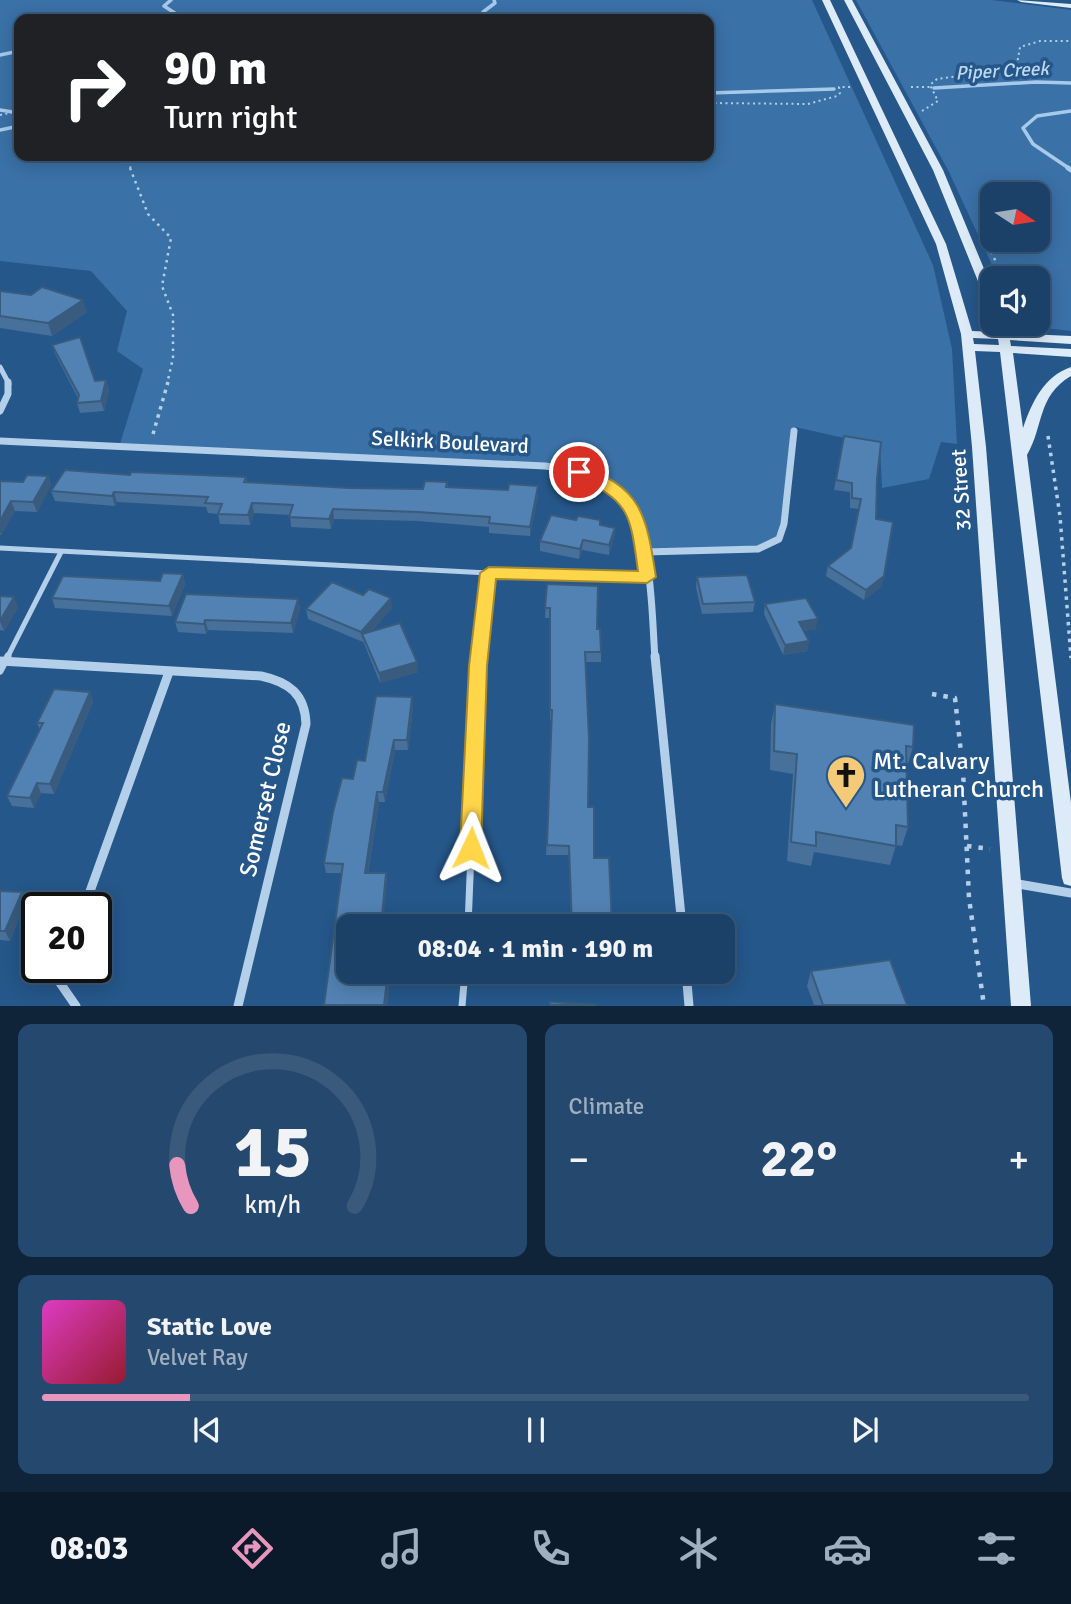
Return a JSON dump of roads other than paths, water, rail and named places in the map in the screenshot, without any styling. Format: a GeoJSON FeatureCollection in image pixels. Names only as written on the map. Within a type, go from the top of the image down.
{"type":"FeatureCollection","features":[{"type":"Feature","properties":{"kind":"main road","name":"32 Street"},"geometry":{"type":"LineString","coordinates":[[826,0],[941,244],[968,340],[1021,1006]]}},
{"type":"Feature","properties":{"kind":"main road"},"geometry":{"type":"LineString","coordinates":[[848,0],[938,170],[980,272]]}},
{"type":"Feature","properties":{"kind":"main road"},"geometry":{"type":"LineString","coordinates":[[1021,0],[1071,6]]}},
{"type":"Feature","properties":{"kind":"main road"},"geometry":{"type":"LineString","coordinates":[[968,340],[1003,336],[1071,340]]}},
{"type":"Feature","properties":{"kind":"main road"},"geometry":{"type":"LineString","coordinates":[[1003,336],[1071,353]]}},
{"type":"Feature","properties":{"kind":"main road"},"geometry":{"type":"LineString","coordinates":[[1003,336],[1021,457],[1071,878]]}},
{"type":"Feature","properties":{"kind":"main road"},"geometry":{"type":"LineString","coordinates":[[1021,457],[1037,403],[1058,378],[1071,371]]}},
{"type":"Feature","properties":{"kind":"street"},"geometry":{"type":"LineString","coordinates":[[0,367],[10,384],[9,394],[0,411]]}},
{"type":"Feature","properties":{"kind":"street"},"geometry":{"type":"LineString","coordinates":[[645,552],[751,550],[767,546],[779,538],[784,524],[794,431]]}},
{"type":"Feature","properties":{"kind":"street","name":"Selkirk Boulevard"},"geometry":{"type":"LineString","coordinates":[[0,441],[424,459],[562,468],[592,477],[622,495],[639,524],[645,552],[681,914]]}},
{"type":"Feature","properties":{"kind":"street","name":"Somerset Close"},"geometry":{"type":"LineString","coordinates":[[2,661],[278,679],[290,684],[304,702],[306,724],[238,1006]]}},
{"type":"Feature","properties":{"kind":"street"},"geometry":{"type":"LineString","coordinates":[[90,892],[169,672]]}},
{"type":"Feature","properties":{"kind":"street"},"geometry":{"type":"LineString","coordinates":[[1011,883],[1071,893]]}},
{"type":"Feature","properties":{"kind":"street"},"geometry":{"type":"LineString","coordinates":[[60,983],[76,1006]]}},
{"type":"Feature","properties":{"kind":"street"},"geometry":{"type":"LineString","coordinates":[[687,984],[689,1006]]}},
{"type":"Feature","properties":{"kind":"lane"},"geometry":{"type":"LineString","coordinates":[[0,548],[489,573],[647,577]]}},
{"type":"Feature","properties":{"kind":"lane"},"geometry":{"type":"LineString","coordinates":[[0,671],[2,661],[61,552]]}},
{"type":"Feature","properties":{"kind":"lane"},"geometry":{"type":"LineString","coordinates":[[468,914],[478,666],[489,573]]}},
{"type":"Feature","properties":{"kind":"lane"},"geometry":{"type":"LineString","coordinates":[[462,1006],[464,984]]}},
{"type":"Feature","properties":{"kind":"waterway","name":"Piper Creek"},"geometry":{"type":"LineString","coordinates":[[171,0],[164,6],[176,14]]}},
{"type":"Feature","properties":{"kind":"waterway","name":"Piper Creek"},"geometry":{"type":"LineString","coordinates":[[485,14],[483,12],[495,3],[494,0]]}},
{"type":"Feature","properties":{"kind":"waterway","name":"Piper Creek"},"geometry":{"type":"LineString","coordinates":[[0,55],[14,52]]}},
{"type":"Feature","properties":{"kind":"waterway","name":"Piper Creek"},"geometry":{"type":"LineString","coordinates":[[934,88],[1036,82],[1071,83]]}},
{"type":"Feature","properties":{"kind":"waterway","name":"Piper Creek"},"geometry":{"type":"LineString","coordinates":[[714,93],[834,89]]}},
{"type":"Feature","properties":{"kind":"waterway","name":"Piper Creek"},"geometry":{"type":"LineString","coordinates":[[0,110],[14,112]]}},
{"type":"Feature","properties":{"kind":"waterway","name":"Piper Creek"},"geometry":{"type":"LineString","coordinates":[[1070,169],[1033,144],[1023,128],[1037,116],[1071,111]]}},
{"type":"Feature","properties":{"kind":"waterway","name":"Piper Creek"},"geometry":{"type":"LineString","coordinates":[[0,130],[14,127]]}},
{"type":"Feature","properties":{"kind":"place","name":"Mt. Calvary Lutheran Church"},"geometry":{"type":"Point","coordinates":[846,809]}}]}
